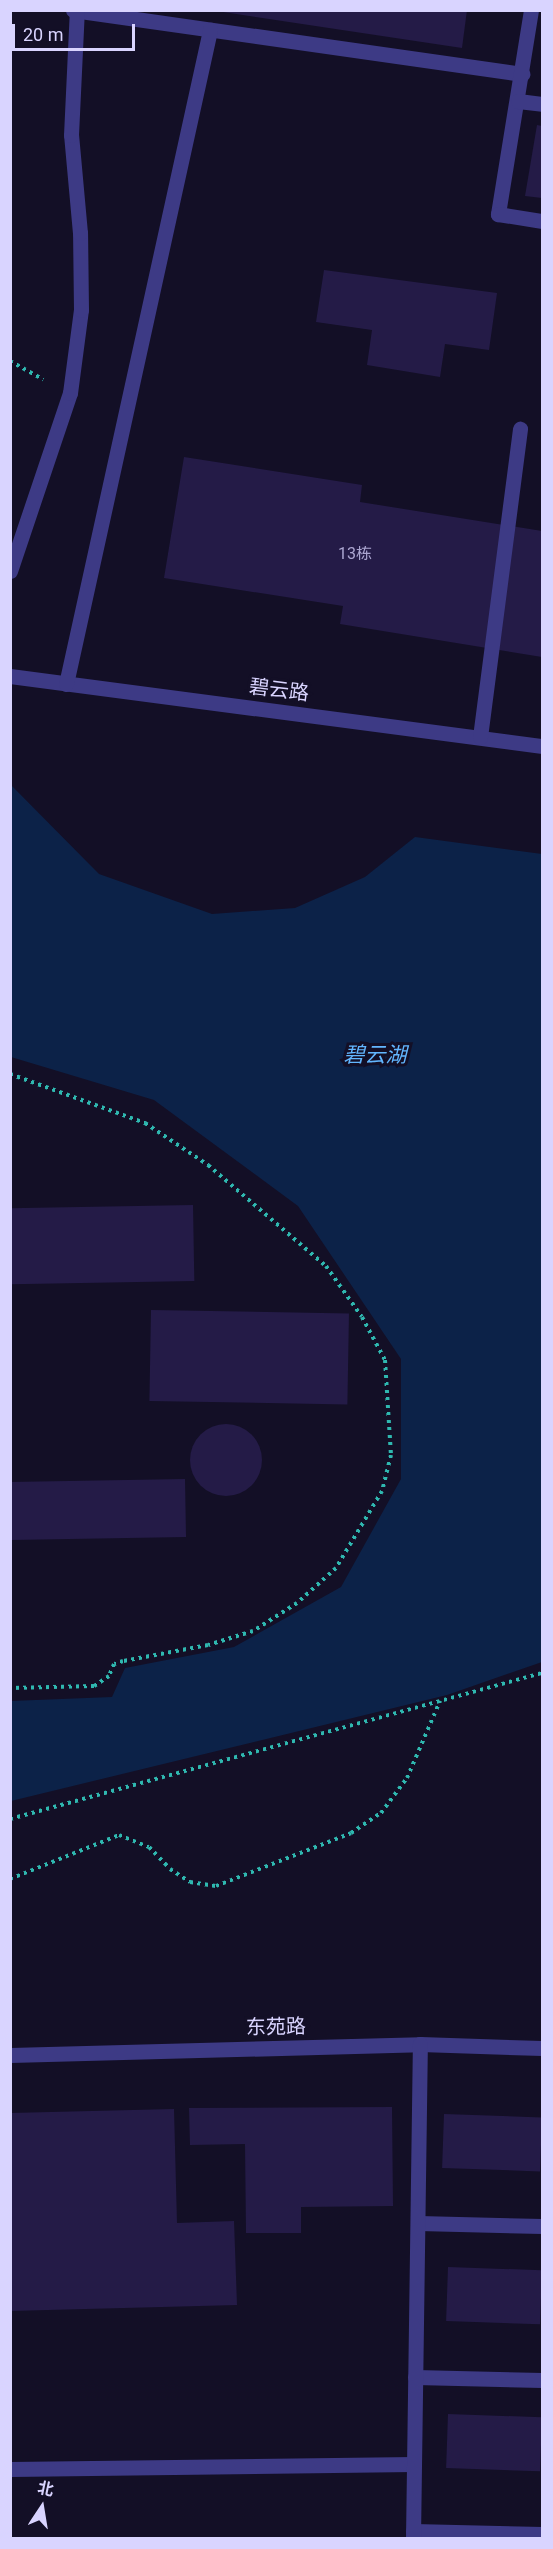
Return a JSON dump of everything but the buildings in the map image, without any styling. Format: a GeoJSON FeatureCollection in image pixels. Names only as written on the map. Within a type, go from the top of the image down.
{"type":"FeatureCollection","features":[{"type":"Feature","properties":{"kind":"street"},"geometry":{"type":"LineString","coordinates":[[73,10],[522,74]]}},
{"type":"Feature","properties":{"kind":"street"},"geometry":{"type":"LineString","coordinates":[[10,571],[70,393],[81,310],[80,233],[70,135],[77,11]]}},
{"type":"Feature","properties":{"kind":"street"},"geometry":{"type":"LineString","coordinates":[[534,14],[498,214],[543,221]]}},
{"type":"Feature","properties":{"kind":"street"},"geometry":{"type":"LineString","coordinates":[[66,684],[210,30]]}},
{"type":"Feature","properties":{"kind":"street"},"geometry":{"type":"LineString","coordinates":[[518,101],[543,104]]}},
{"type":"Feature","properties":{"kind":"street"},"geometry":{"type":"LineString","coordinates":[[480,737],[520,429]]}},
{"type":"Feature","properties":{"kind":"street","name":"碧云路"},"geometry":{"type":"LineString","coordinates":[[10,676],[543,746]]}},
{"type":"Feature","properties":{"kind":"street"},"geometry":{"type":"LineString","coordinates":[[420,2044],[413,2535],[543,2534]]}},
{"type":"Feature","properties":{"kind":"street","name":"东苑路"},"geometry":{"type":"LineString","coordinates":[[10,2055],[420,2044],[543,2048]]}},
{"type":"Feature","properties":{"kind":"street"},"geometry":{"type":"LineString","coordinates":[[418,2223],[543,2226]]}},
{"type":"Feature","properties":{"kind":"street"},"geometry":{"type":"LineString","coordinates":[[415,2377],[543,2380]]}},
{"type":"Feature","properties":{"kind":"street"},"geometry":{"type":"LineString","coordinates":[[10,2469],[414,2464]]}},
{"type":"Feature","properties":{"kind":"path"},"geometry":{"type":"LineString","coordinates":[[10,1074],[145,1123],[208,1165],[326,1266],[362,1317],[385,1360],[391,1455],[382,1491],[336,1568],[297,1603],[253,1631],[208,1645],[114,1664],[109,1676],[93,1686],[10,1688]]}},
{"type":"Feature","properties":{"kind":"path"},"geometry":{"type":"LineString","coordinates":[[10,1819],[543,1673]]}},
{"type":"Feature","properties":{"kind":"path"},"geometry":{"type":"LineString","coordinates":[[10,1879],[119,1835],[149,1847],[170,1869],[190,1882],[216,1886],[351,1833],[381,1813],[407,1778],[440,1701]]}},
{"type":"Feature","properties":{"kind":"water","name":"碧云湖"},"geometry":{"type":"Polygon","coordinates":[[[10,784],[99,874],[212,914],[295,908],[365,877],[415,837],[542,854],[542,1662],[447,1695],[11,1801],[11,1701],[112,1697],[125,1668],[234,1647],[341,1587],[401,1479],[401,1359],[298,1206],[154,1100],[11,1057],[10,784]]]}}]}
